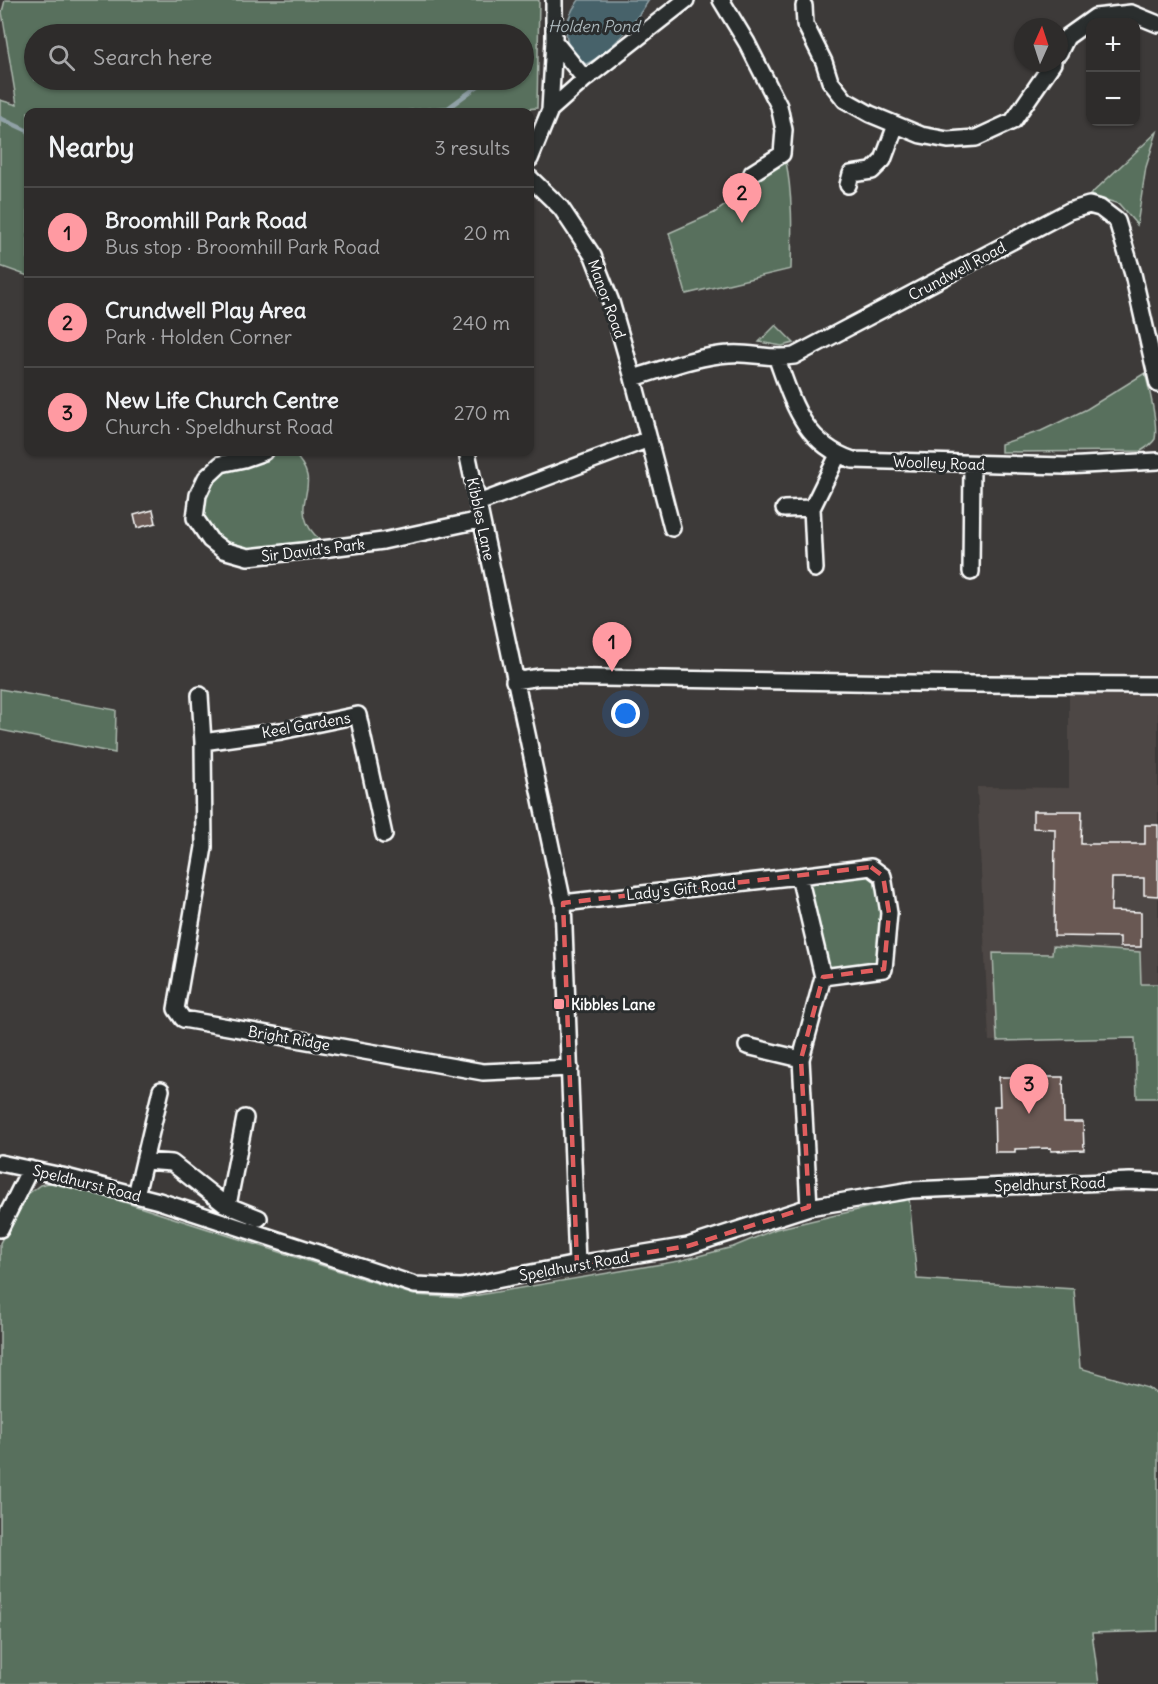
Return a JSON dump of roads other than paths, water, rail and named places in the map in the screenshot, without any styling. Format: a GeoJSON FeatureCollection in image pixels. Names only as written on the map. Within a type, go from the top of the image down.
{"type":"FeatureCollection","features":[{"type":"Feature","properties":{"kind":"street"},"geometry":{"type":"LineString","coordinates":[[534,149],[550,110],[554,6],[564,0]]}},
{"type":"Feature","properties":{"kind":"street"},"geometry":{"type":"LineString","coordinates":[[550,110],[585,79],[686,0]]}},
{"type":"Feature","properties":{"kind":"street"},"geometry":{"type":"LineString","coordinates":[[721,0],[747,43],[779,106],[784,130],[782,154],[752,173]]}},
{"type":"Feature","properties":{"kind":"street"},"geometry":{"type":"LineString","coordinates":[[804,6],[805,24],[824,62],[830,81],[845,100],[921,135],[948,140],[976,138],[1013,121],[1047,72]]}},
{"type":"Feature","properties":{"kind":"street"},"geometry":{"type":"LineString","coordinates":[[1068,36],[1095,17],[1132,7],[1158,24]]}},
{"type":"Feature","properties":{"kind":"street"},"geometry":{"type":"LineString","coordinates":[[554,41],[585,79]]}},
{"type":"Feature","properties":{"kind":"street"},"geometry":{"type":"LineString","coordinates":[[848,185],[851,174],[872,171],[883,160],[897,125]]}},
{"type":"Feature","properties":{"kind":"street","name":"Manor Road"},"geometry":{"type":"LineString","coordinates":[[534,182],[561,208],[593,256],[611,302],[650,439],[672,528]]}},
{"type":"Feature","properties":{"kind":"street","name":"Crundwell Road"},"geometry":{"type":"LineString","coordinates":[[633,378],[712,355],[743,353],[777,359],[794,356],[1069,212],[1089,205],[1100,208],[1116,221],[1133,274],[1158,384]]}},
{"type":"Feature","properties":{"kind":"street","name":"Woolley Road"},"geometry":{"type":"LineString","coordinates":[[777,359],[795,407],[811,435],[838,455],[853,460],[1065,466],[1158,460]]}},
{"type":"Feature","properties":{"kind":"street"},"geometry":{"type":"LineString","coordinates":[[478,503],[650,439]]}},
{"type":"Feature","properties":{"kind":"street"},"geometry":{"type":"LineString","coordinates":[[815,569],[812,508],[838,455]]}},
{"type":"Feature","properties":{"kind":"street","name":"Sir David's Park"},"geometry":{"type":"LineString","coordinates":[[253,456],[220,464],[206,478],[198,495],[195,518],[210,540],[223,550],[248,557],[330,548],[383,541],[480,520]]}},
{"type":"Feature","properties":{"kind":"street","name":"Kibbles Lane"},"geometry":{"type":"LineString","coordinates":[[468,456],[563,903],[577,1264]]}},
{"type":"Feature","properties":{"kind":"street"},"geometry":{"type":"LineString","coordinates":[[971,572],[972,464]]}},
{"type":"Feature","properties":{"kind":"street"},"geometry":{"type":"LineString","coordinates":[[784,508],[812,508]]}},
{"type":"Feature","properties":{"kind":"street"},"geometry":{"type":"LineString","coordinates":[[514,681],[540,677],[1158,685]]}},
{"type":"Feature","properties":{"kind":"street"},"geometry":{"type":"LineString","coordinates":[[200,695],[203,741]]}},
{"type":"Feature","properties":{"kind":"street","name":"Keel Gardens"},"geometry":{"type":"LineString","coordinates":[[203,741],[281,731],[358,715],[384,835]]}},
{"type":"Feature","properties":{"kind":"street","name":"Bright Ridge"},"geometry":{"type":"LineString","coordinates":[[203,741],[204,847],[176,1009],[183,1019],[483,1071],[570,1068]]}},
{"type":"Feature","properties":{"kind":"street","name":"Lady's Gift Road"},"geometry":{"type":"LineString","coordinates":[[563,903],[870,867],[883,876],[889,913],[884,969],[823,977]]}},
{"type":"Feature","properties":{"kind":"street"},"geometry":{"type":"LineString","coordinates":[[799,876],[823,977],[801,1059],[809,1207]]}},
{"type":"Feature","properties":{"kind":"street"},"geometry":{"type":"LineString","coordinates":[[747,1046],[801,1059]]}},
{"type":"Feature","properties":{"kind":"street"},"geometry":{"type":"LineString","coordinates":[[136,1195],[161,1090]]}},
{"type":"Feature","properties":{"kind":"street"},"geometry":{"type":"LineString","coordinates":[[228,1205],[245,1118]]}},
{"type":"Feature","properties":{"kind":"street"},"geometry":{"type":"LineString","coordinates":[[144,1161],[172,1163],[228,1205],[259,1218]]}},
{"type":"Feature","properties":{"kind":"street","name":"Speldhurst Road"},"geometry":{"type":"LineString","coordinates":[[0,1163],[159,1201],[415,1285],[461,1287],[577,1264],[688,1246],[809,1207],[911,1190],[1130,1181],[1158,1182]]}},
{"type":"Feature","properties":{"kind":"street"},"geometry":{"type":"LineString","coordinates":[[0,1229],[30,1169]]}},
{"type":"Feature","properties":{"kind":"water","name":"Holden Pond"},"geometry":{"type":"Polygon","coordinates":[[[579,0],[649,0],[637,18],[613,45],[586,64],[571,51],[566,35],[570,17],[579,0]]]}},
{"type":"Feature","properties":{"kind":"waterway"},"geometry":{"type":"LineString","coordinates":[[448,108],[472,90]]}},
{"type":"Feature","properties":{"kind":"waterway"},"geometry":{"type":"LineString","coordinates":[[0,118],[24,129]]}},
{"type":"Feature","properties":{"kind":"place","name":"Crundwell Play Area"},"geometry":{"type":"Point","coordinates":[742,223]}},
{"type":"Feature","properties":{"kind":"place","name":"Broomhill Park Road"},"geometry":{"type":"Point","coordinates":[612,672]}},
{"type":"Feature","properties":{"kind":"place","name":"Kibbles Lane"},"geometry":{"type":"Point","coordinates":[559,1004]}},
{"type":"Feature","properties":{"kind":"place","name":"New Life Church Centre"},"geometry":{"type":"Point","coordinates":[1029,1114]}}]}
